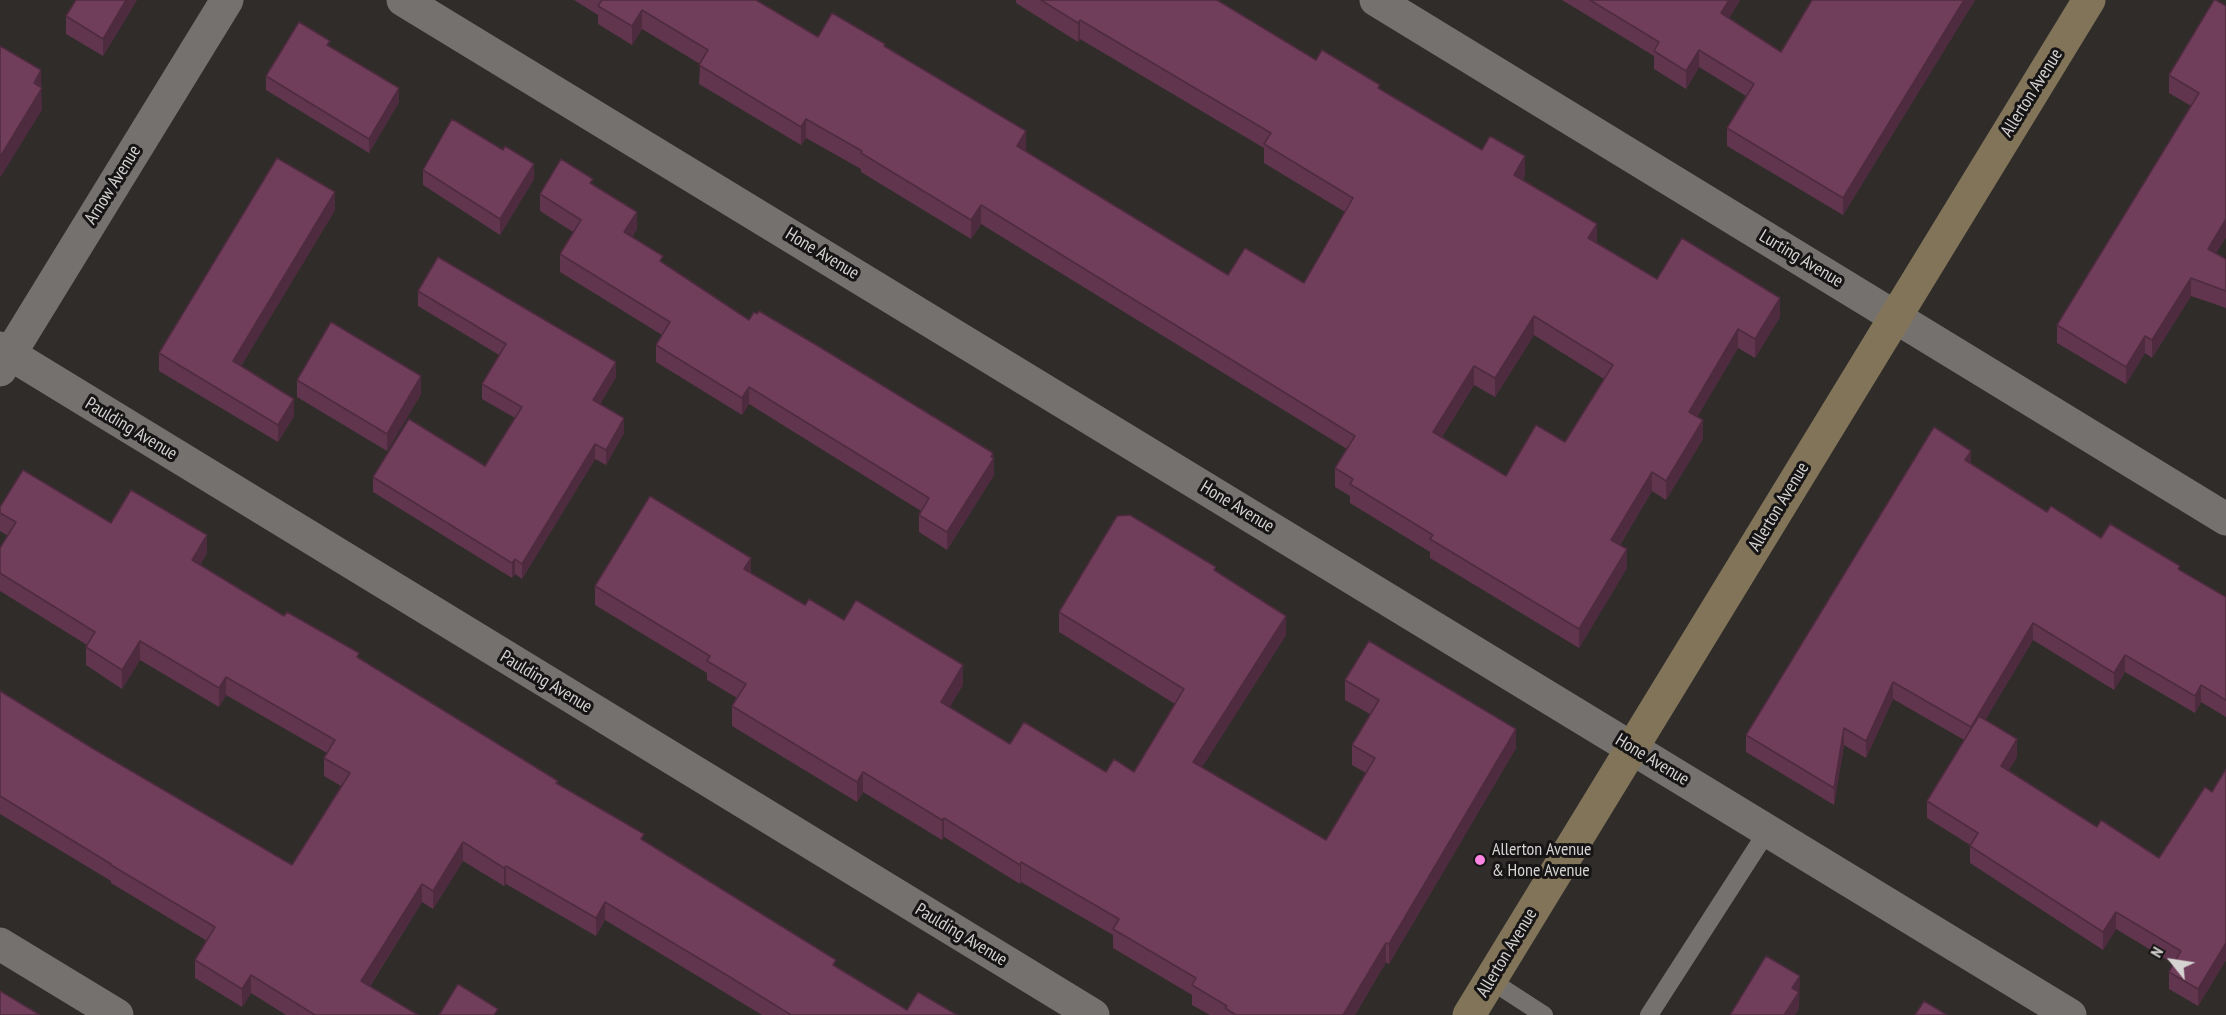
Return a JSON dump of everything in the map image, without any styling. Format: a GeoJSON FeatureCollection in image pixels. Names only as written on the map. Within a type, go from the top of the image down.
{"type":"FeatureCollection","features":[{"type":"Feature","properties":{"kind":"main road","name":"Allerton Avenue"},"geometry":{"type":"LineString","coordinates":[[1469,1015],[2089,0]]}},
{"type":"Feature","properties":{"kind":"street","name":"Arnow Avenue"},"geometry":{"type":"LineString","coordinates":[[3,358],[227,0]]}},
{"type":"Feature","properties":{"kind":"street","name":"Hone Avenue"},"geometry":{"type":"LineString","coordinates":[[403,0],[2070,1015]]}},
{"type":"Feature","properties":{"kind":"street","name":"Lurting Avenue"},"geometry":{"type":"LineString","coordinates":[[1376,0],[2226,519]]}},
{"type":"Feature","properties":{"kind":"street","name":"Paulding Avenue"},"geometry":{"type":"LineString","coordinates":[[3,358],[1093,1015]]}},
{"type":"Feature","properties":{"kind":"street"},"geometry":{"type":"LineString","coordinates":[[0,944],[117,1015]]}},
{"type":"Feature","properties":{"kind":"lane"},"geometry":{"type":"LineString","coordinates":[[1649,1015],[1768,831]]}},
{"type":"Feature","properties":{"kind":"lane"},"geometry":{"type":"LineString","coordinates":[[1490,980],[1544,1015]]}},
{"type":"Feature","properties":{"kind":"building"},"geometry":{"type":"Polygon","coordinates":[[[76,0],[126,0],[103,39],[66,16],[76,0]]]}},
{"type":"Feature","properties":{"kind":"building"},"geometry":{"type":"Polygon","coordinates":[[[602,0],[756,0],[818,37],[832,13],[1026,131],[1017,146],[1228,275],[1245,248],[1304,283],[1353,198],[1264,144],[1271,133],[1080,20],[1078,23],[1041,0],[1217,0],[1316,60],[1322,50],[1380,85],[1378,88],[1482,150],[1490,136],[1525,156],[1514,175],[1597,224],[1588,238],[1657,279],[1682,238],[1780,298],[1755,339],[1738,329],[1689,412],[1703,420],[1666,481],[1652,472],[1611,540],[1627,549],[1579,629],[1430,539],[1433,535],[1350,484],[1353,479],[1335,468],[1355,436],[981,205],[971,220],[861,153],[862,151],[806,119],[801,127],[699,65],[708,50],[642,10],[632,26],[598,6],[602,0]],[[1534,316],[1495,378],[1474,366],[1433,432],[1506,476],[1536,425],[1565,442],[1613,365],[1534,316]]]}},
{"type":"Feature","properties":{"kind":"building"},"geometry":{"type":"Polygon","coordinates":[[[1590,0],[1729,0],[1721,13],[1781,52],[1812,0],[1964,0],[1843,198],[1727,128],[1754,84],[1699,50],[1686,71],[1654,51],[1659,42],[1590,0]]]}},
{"type":"Feature","properties":{"kind":"building"},"geometry":{"type":"Polygon","coordinates":[[[2214,0],[2226,6],[2226,219],[2208,249],[2226,259],[2226,291],[2191,278],[2152,340],[2145,336],[2126,367],[2057,325],[2199,93],[2169,75],[2214,0]]]}},
{"type":"Feature","properties":{"kind":"building"},"geometry":{"type":"Polygon","coordinates":[[[299,22],[330,41],[327,45],[399,88],[369,139],[266,76],[299,22]]]}},
{"type":"Feature","properties":{"kind":"building"},"geometry":{"type":"Polygon","coordinates":[[[0,46],[41,70],[34,83],[42,88],[0,157],[0,46]]]}},
{"type":"Feature","properties":{"kind":"building"},"geometry":{"type":"Polygon","coordinates":[[[452,119],[503,150],[505,146],[534,164],[500,219],[423,170],[452,119]]]}},
{"type":"Feature","properties":{"kind":"building"},"geometry":{"type":"Polygon","coordinates":[[[277,158],[335,192],[233,361],[294,399],[278,425],[159,353],[277,158]]]}},
{"type":"Feature","properties":{"kind":"building"},"geometry":{"type":"Polygon","coordinates":[[[561,159],[593,179],[590,183],[637,212],[624,232],[663,256],[660,261],[749,320],[754,312],[757,314],[759,311],[993,453],[991,457],[994,458],[947,532],[919,515],[929,498],[749,387],[742,398],[656,345],[670,322],[560,254],[581,220],[540,194],[561,159]]]}},
{"type":"Feature","properties":{"kind":"building"},"geometry":{"type":"Polygon","coordinates":[[[438,257],[616,362],[593,400],[624,418],[606,450],[595,444],[522,564],[515,559],[512,563],[373,477],[409,419],[485,466],[522,407],[482,384],[506,344],[418,291],[438,257]]]}},
{"type":"Feature","properties":{"kind":"building"},"geometry":{"type":"Polygon","coordinates":[[[331,322],[421,376],[387,434],[297,380],[331,322]]]}},
{"type":"Feature","properties":{"kind":"building"},"geometry":{"type":"Polygon","coordinates":[[[1934,427],[1971,451],[1965,460],[2047,512],[2051,506],[2101,538],[2110,524],[2180,566],[2178,569],[2226,597],[2226,700],[2201,685],[2195,696],[2125,655],[2114,673],[2033,623],[1971,727],[1893,682],[1866,741],[1844,728],[1834,788],[1746,735],[1934,427]]]}},
{"type":"Feature","properties":{"kind":"building"},"geometry":{"type":"Polygon","coordinates":[[[23,470],[111,523],[131,490],[207,535],[192,560],[284,616],[287,612],[359,653],[357,657],[558,781],[556,783],[644,834],[641,839],[836,960],[833,965],[907,1010],[918,992],[957,1015],[791,1015],[605,902],[596,918],[506,866],[504,868],[463,842],[433,891],[422,884],[361,981],[418,1015],[315,1015],[251,975],[242,989],[195,960],[215,927],[0,796],[0,691],[92,748],[292,865],[350,773],[324,758],[335,740],[226,677],[219,688],[140,641],[122,670],[86,647],[95,632],[0,573],[0,548],[16,522],[0,513],[0,507],[23,470]]]}},
{"type":"Feature","properties":{"kind":"building"},"geometry":{"type":"Polygon","coordinates":[[[650,496],[751,558],[744,569],[805,605],[809,599],[844,620],[856,600],[963,665],[941,702],[1010,744],[1024,722],[1106,772],[1114,759],[1134,772],[1184,689],[1059,612],[1117,516],[1130,515],[1216,567],[1214,570],[1286,616],[1193,762],[1326,840],[1375,758],[1352,745],[1379,700],[1345,680],[1369,641],[1516,729],[1389,944],[1386,943],[1343,1015],[1236,1015],[1225,1008],[1227,1006],[1192,985],[1196,978],[1113,929],[1119,919],[1021,862],[1020,865],[863,772],[857,782],[732,706],[746,684],[707,661],[710,656],[595,586],[650,496]]]}},
{"type":"Feature","properties":{"kind":"building"},"geometry":{"type":"Polygon","coordinates":[[[1979,716],[2017,739],[2001,766],[2097,827],[2101,820],[2159,858],[2205,787],[2212,792],[2226,769],[2226,943],[2198,989],[2169,972],[2181,951],[2116,912],[2103,932],[1970,846],[1978,833],[1927,801],[1979,716]]]}},
{"type":"Feature","properties":{"kind":"building"},"geometry":{"type":"Polygon","coordinates":[[[1766,956],[1800,976],[1792,988],[1799,992],[1784,1015],[1730,1015],[1766,956]]]}},
{"type":"Feature","properties":{"kind":"building"},"geometry":{"type":"Polygon","coordinates":[[[458,984],[498,1009],[494,1015],[439,1015],[458,984]]]}},
{"type":"Feature","properties":{"kind":"building"},"geometry":{"type":"Polygon","coordinates":[[[0,991],[40,1015],[0,1015],[0,991]]]}},
{"type":"Feature","properties":{"kind":"building"},"geometry":{"type":"Polygon","coordinates":[[[1924,1001],[1947,1015],[1915,1015],[1924,1001]]]}},
{"type":"Feature","properties":{"kind":"place","name":"Allerton Avenue & Hone Avenue"},"geometry":{"type":"Point","coordinates":[1480,860]}}]}
